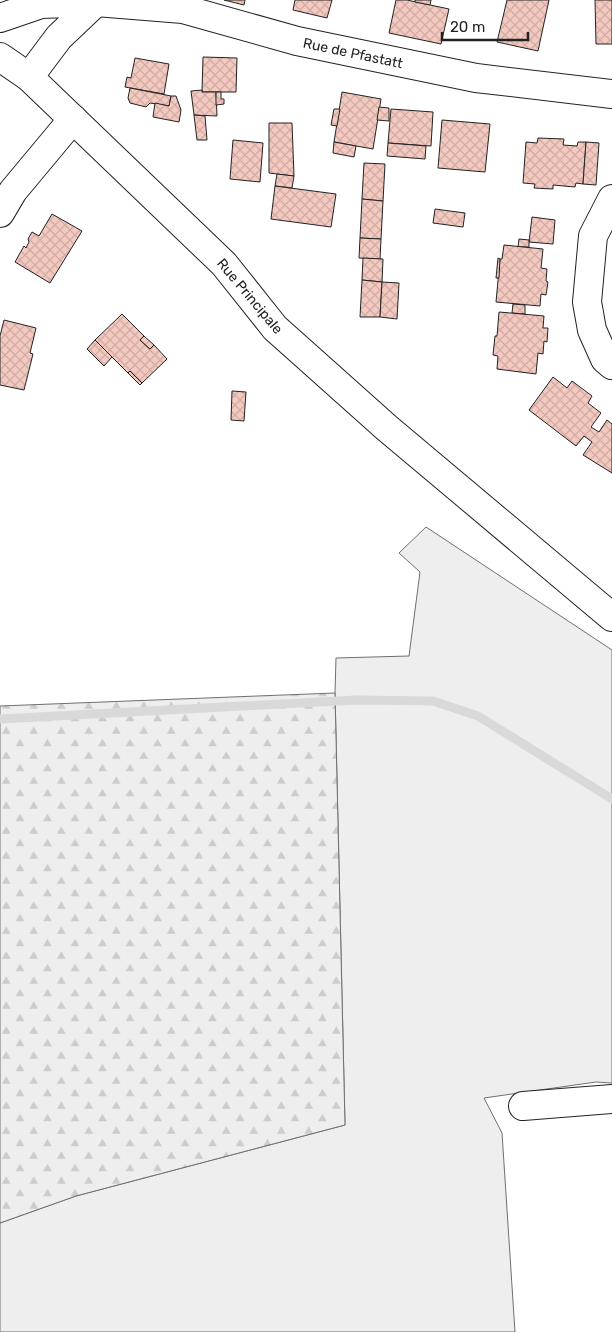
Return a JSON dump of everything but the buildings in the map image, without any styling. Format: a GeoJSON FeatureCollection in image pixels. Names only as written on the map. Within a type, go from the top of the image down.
{"type":"FeatureCollection","features":[{"type":"Feature","properties":{"kind":"street","name":"Rue de Pfastatt"},"geometry":{"type":"LineString","coordinates":[[0,18],[41,4],[96,1],[183,9],[297,42],[476,78],[612,94]]}},
{"type":"Feature","properties":{"kind":"street"},"geometry":{"type":"LineString","coordinates":[[29,77],[59,37],[96,1]]}},
{"type":"Feature","properties":{"kind":"street","name":"Rue Principale"},"geometry":{"type":"LineString","coordinates":[[0,57],[29,77],[224,264],[275,328],[387,428],[612,617]]}},
{"type":"Feature","properties":{"kind":"street"},"geometry":{"type":"LineString","coordinates":[[0,214],[12,191],[73,119]]}},
{"type":"Feature","properties":{"kind":"street"},"geometry":{"type":"LineString","coordinates":[[612,199],[593,236],[588,302],[592,330],[605,359],[612,365]]}},
{"type":"Feature","properties":{"kind":"street","name":"Rue Principale"},"geometry":{"type":"LineString","coordinates":[[529,548],[612,597]]}},
{"type":"Feature","properties":{"kind":"street"},"geometry":{"type":"LineString","coordinates":[[523,1106],[612,1099]]}},
{"type":"Feature","properties":{"kind":"green space"},"geometry":{"type":"Polygon","coordinates":[[[426,527],[612,650],[612,1083],[596,1082],[484,1098],[502,1133],[515,1332],[0,1332],[0,1223],[76,1196],[345,1125],[335,693],[336,658],[409,656],[420,572],[399,553],[426,527]]]}},
{"type":"Feature","properties":{"kind":"green space"},"geometry":{"type":"Polygon","coordinates":[[[335,693],[345,1125],[76,1196],[0,1223],[0,706],[335,693]]]}},
{"type":"Feature","properties":{"kind":"waterway"},"geometry":{"type":"LineString","coordinates":[[0,719],[356,700],[433,701],[478,716],[612,799]]}}]}
